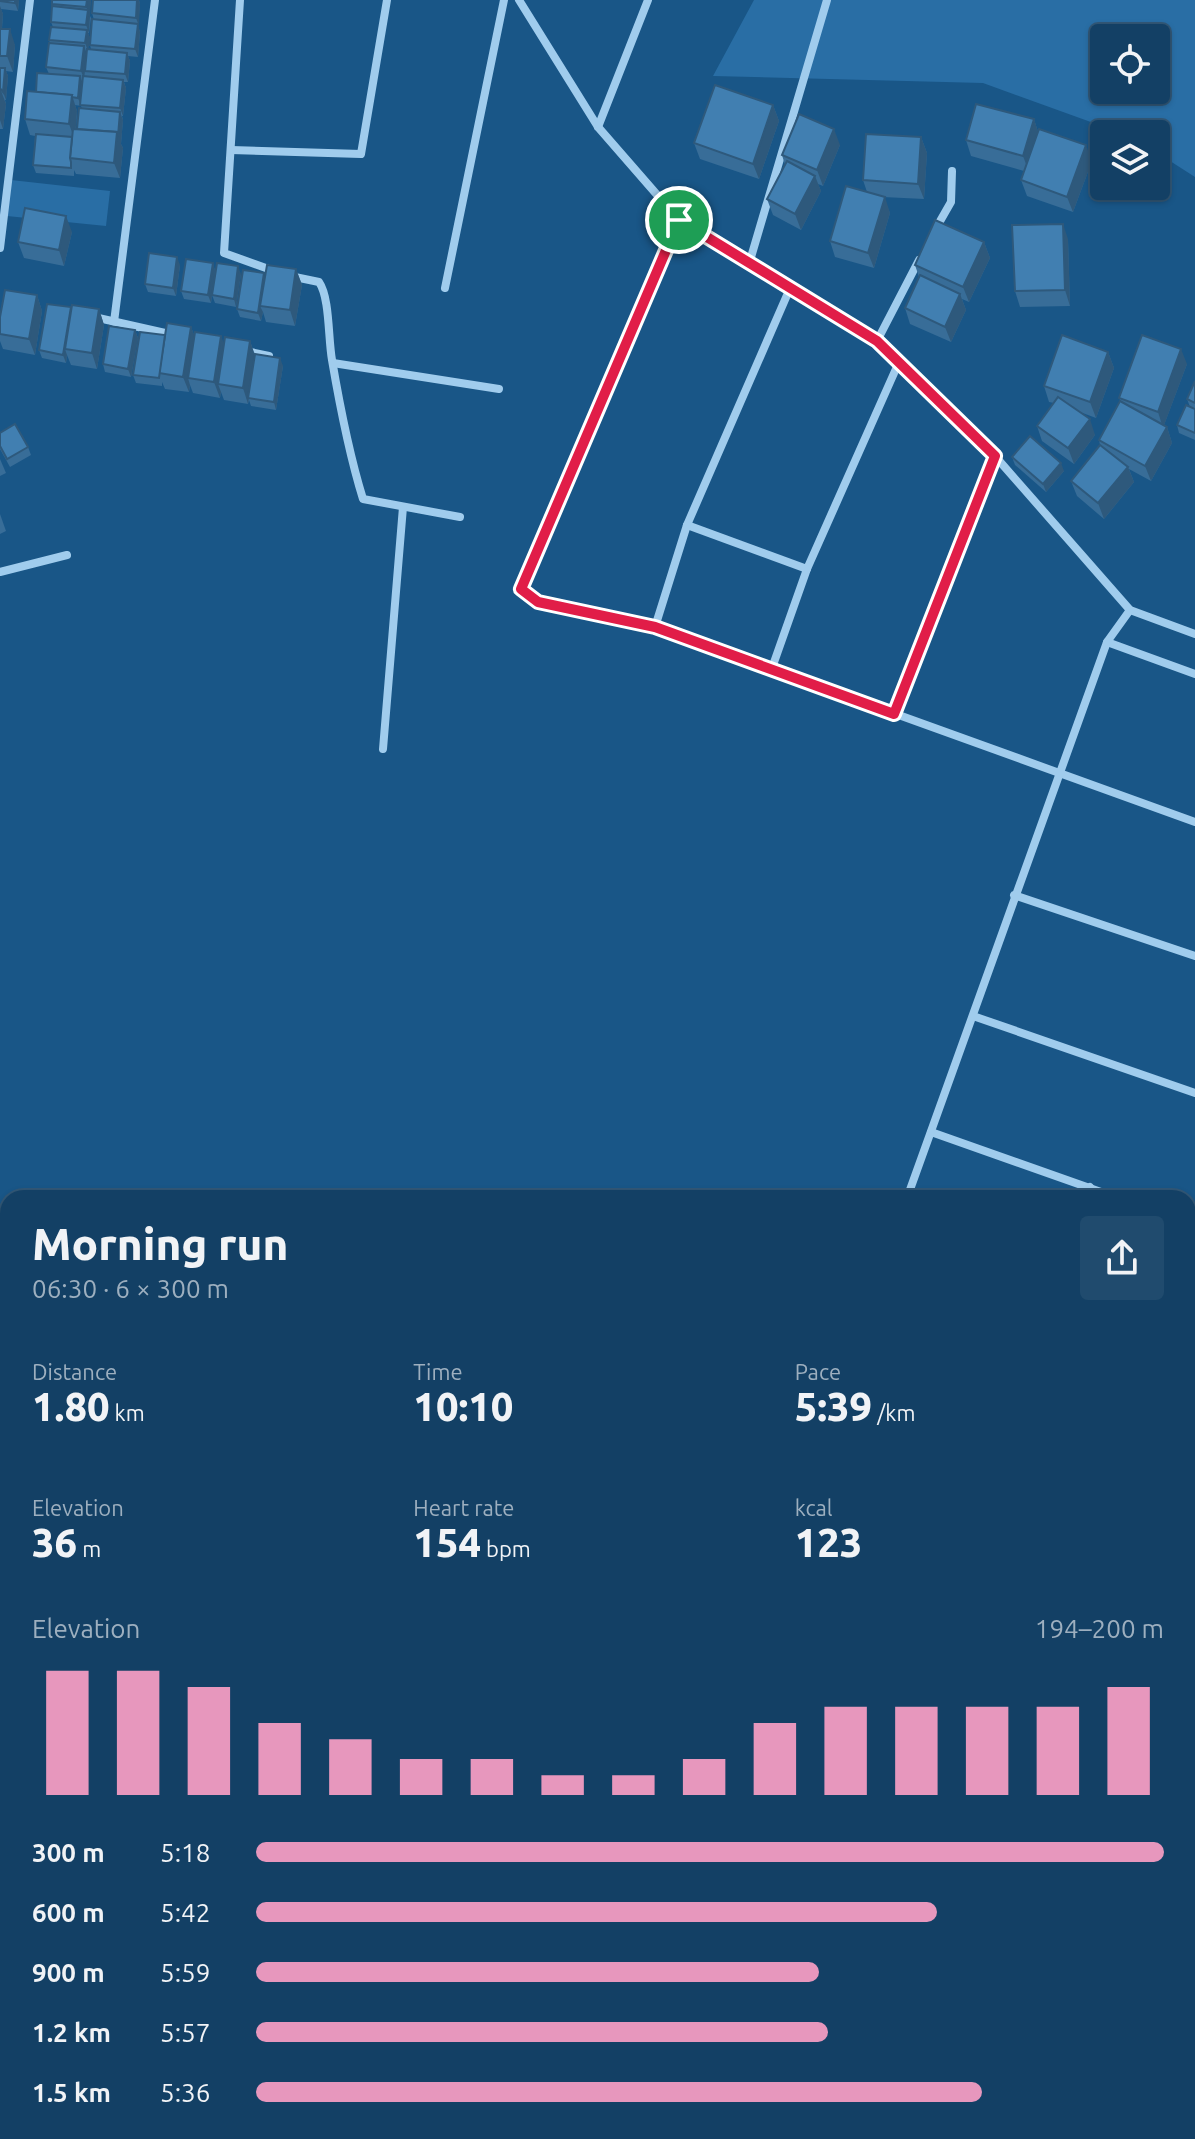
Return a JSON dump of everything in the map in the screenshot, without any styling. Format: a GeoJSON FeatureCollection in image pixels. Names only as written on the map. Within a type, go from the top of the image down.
{"type":"FeatureCollection","features":[{"type":"Feature","properties":{"kind":"street"},"geometry":{"type":"LineString","coordinates":[[0,248],[30,0]]}},
{"type":"Feature","properties":{"kind":"street"},"geometry":{"type":"LineString","coordinates":[[114,322],[155,0]]}},
{"type":"Feature","properties":{"kind":"street"},"geometry":{"type":"LineString","coordinates":[[240,0],[224,253],[284,275],[319,282],[326,295],[326,324],[333,363],[363,499],[460,517]]}},
{"type":"Feature","properties":{"kind":"street"},"geometry":{"type":"LineString","coordinates":[[231,150],[361,154],[387,0]]}},
{"type":"Feature","properties":{"kind":"street"},"geometry":{"type":"LineString","coordinates":[[445,288],[504,0]]}},
{"type":"Feature","properties":{"kind":"street"},"geometry":{"type":"LineString","coordinates":[[519,0],[598,127],[679,220],[877,341],[995,456],[1130,610],[1195,634]]}},
{"type":"Feature","properties":{"kind":"street"},"geometry":{"type":"LineString","coordinates":[[598,127],[648,0]]}},
{"type":"Feature","properties":{"kind":"street"},"geometry":{"type":"LineString","coordinates":[[749,264],[827,0]]}},
{"type":"Feature","properties":{"kind":"street"},"geometry":{"type":"LineString","coordinates":[[931,236],[948,212],[952,171]]}},
{"type":"Feature","properties":{"kind":"street"},"geometry":{"type":"LineString","coordinates":[[679,220],[521,589],[538,602],[655,627],[1195,822]]}},
{"type":"Feature","properties":{"kind":"street"},"geometry":{"type":"LineString","coordinates":[[877,341],[925,249]]}},
{"type":"Feature","properties":{"kind":"street"},"geometry":{"type":"LineString","coordinates":[[655,627],[687,525],[791,286]]}},
{"type":"Feature","properties":{"kind":"street"},"geometry":{"type":"LineString","coordinates":[[86,316],[191,339]]}},
{"type":"Feature","properties":{"kind":"street"},"geometry":{"type":"LineString","coordinates":[[238,349],[269,356]]}},
{"type":"Feature","properties":{"kind":"street"},"geometry":{"type":"LineString","coordinates":[[772,668],[807,569],[899,362]]}},
{"type":"Feature","properties":{"kind":"street"},"geometry":{"type":"LineString","coordinates":[[333,363],[499,389]]}},
{"type":"Feature","properties":{"kind":"street"},"geometry":{"type":"LineString","coordinates":[[894,714],[995,456]]}},
{"type":"Feature","properties":{"kind":"street"},"geometry":{"type":"LineString","coordinates":[[383,749],[403,507]]}},
{"type":"Feature","properties":{"kind":"street"},"geometry":{"type":"LineString","coordinates":[[687,525],[807,569]]}},
{"type":"Feature","properties":{"kind":"street"},"geometry":{"type":"LineString","coordinates":[[0,572],[67,555]]}},
{"type":"Feature","properties":{"kind":"street"},"geometry":{"type":"LineString","coordinates":[[910,1190],[1107,642],[1130,610]]}},
{"type":"Feature","properties":{"kind":"street"},"geometry":{"type":"LineString","coordinates":[[1107,642],[1195,674]]}},
{"type":"Feature","properties":{"kind":"street"},"geometry":{"type":"LineString","coordinates":[[1014,895],[1195,956]]}},
{"type":"Feature","properties":{"kind":"street"},"geometry":{"type":"LineString","coordinates":[[973,1016],[1195,1093]]}},
{"type":"Feature","properties":{"kind":"street"},"geometry":{"type":"LineString","coordinates":[[931,1132],[1098,1190]]}},
{"type":"Feature","properties":{"kind":"street"},"geometry":{"type":"LineString","coordinates":[[1086,1190],[1090,1187]]}},
{"type":"Feature","properties":{"kind":"shaded area"},"geometry":{"type":"Polygon","coordinates":[[[754,0],[1195,0],[1195,177],[1170,161],[1170,120],[1090,122],[983,83],[713,76],[754,0]]]}},
{"type":"Feature","properties":{"kind":"shaded area"},"geometry":{"type":"Polygon","coordinates":[[[11,180],[110,191],[106,226],[7,216],[11,180]]]}},
{"type":"Feature","properties":{"kind":"building"},"geometry":{"type":"Polygon","coordinates":[[[52,0],[87,0],[86,7],[52,4],[52,0]]]}},
{"type":"Feature","properties":{"kind":"building"},"geometry":{"type":"Polygon","coordinates":[[[93,0],[137,0],[136,18],[92,13],[93,0]]]}},
{"type":"Feature","properties":{"kind":"building"},"geometry":{"type":"Polygon","coordinates":[[[52,6],[88,10],[86,25],[51,22],[52,6]]]}},
{"type":"Feature","properties":{"kind":"building"},"geometry":{"type":"Polygon","coordinates":[[[92,19],[138,24],[135,49],[90,45],[92,19]]]}},
{"type":"Feature","properties":{"kind":"building"},"geometry":{"type":"Polygon","coordinates":[[[51,27],[87,30],[85,43],[49,40],[51,27]]]}},
{"type":"Feature","properties":{"kind":"building"},"geometry":{"type":"Polygon","coordinates":[[[0,29],[10,29],[7,56],[0,56],[0,29]]]}},
{"type":"Feature","properties":{"kind":"building"},"geometry":{"type":"Polygon","coordinates":[[[49,43],[84,46],[81,71],[46,67],[49,43]]]}},
{"type":"Feature","properties":{"kind":"building"},"geometry":{"type":"Polygon","coordinates":[[[87,49],[127,53],[125,74],[85,71],[87,49]]]}},
{"type":"Feature","properties":{"kind":"building"},"geometry":{"type":"Polygon","coordinates":[[[0,68],[5,68],[3,92],[0,88],[0,68]]]}},
{"type":"Feature","properties":{"kind":"building"},"geometry":{"type":"Polygon","coordinates":[[[37,73],[80,76],[78,98],[36,92],[37,73]]]}},
{"type":"Feature","properties":{"kind":"building"},"geometry":{"type":"Polygon","coordinates":[[[83,76],[123,80],[120,108],[80,105],[83,76]]]}},
{"type":"Feature","properties":{"kind":"building"},"geometry":{"type":"Polygon","coordinates":[[[715,85],[773,105],[753,164],[694,143],[715,85]]]}},
{"type":"Feature","properties":{"kind":"building"},"geometry":{"type":"Polygon","coordinates":[[[27,91],[72,95],[69,124],[25,119],[27,91]]]}},
{"type":"Feature","properties":{"kind":"building"},"geometry":{"type":"Polygon","coordinates":[[[976,104],[1034,119],[1023,156],[966,140],[976,104]]]}},
{"type":"Feature","properties":{"kind":"building"},"geometry":{"type":"Polygon","coordinates":[[[79,108],[120,112],[118,136],[117,132],[77,129],[79,108]]]}},
{"type":"Feature","properties":{"kind":"building"},"geometry":{"type":"Polygon","coordinates":[[[799,114],[834,129],[817,170],[782,155],[799,114]]]}},
{"type":"Feature","properties":{"kind":"building"},"geometry":{"type":"Polygon","coordinates":[[[73,129],[117,132],[114,163],[70,158],[73,129]]]}},
{"type":"Feature","properties":{"kind":"building"},"geometry":{"type":"Polygon","coordinates":[[[1039,129],[1086,145],[1067,197],[1021,180],[1039,129]]]}},
{"type":"Feature","properties":{"kind":"building"},"geometry":{"type":"Polygon","coordinates":[[[36,134],[72,137],[71,168],[33,165],[36,134]]]}},
{"type":"Feature","properties":{"kind":"building"},"geometry":{"type":"Polygon","coordinates":[[[866,134],[921,137],[918,184],[863,180],[866,134]]]}},
{"type":"Feature","properties":{"kind":"building"},"geometry":{"type":"Polygon","coordinates":[[[787,161],[815,176],[795,214],[767,199],[787,161]]]}},
{"type":"Feature","properties":{"kind":"building"},"geometry":{"type":"Polygon","coordinates":[[[846,186],[885,197],[868,253],[830,241],[846,186]]]}},
{"type":"Feature","properties":{"kind":"building"},"geometry":{"type":"Polygon","coordinates":[[[25,208],[66,216],[59,250],[18,242],[25,208]]]}},
{"type":"Feature","properties":{"kind":"building"},"geometry":{"type":"Polygon","coordinates":[[[935,220],[984,242],[963,287],[915,265],[935,220]]]}},
{"type":"Feature","properties":{"kind":"building"},"geometry":{"type":"Polygon","coordinates":[[[1063,224],[1065,290],[1015,291],[1012,225],[1063,224]]]}},
{"type":"Feature","properties":{"kind":"building"},"geometry":{"type":"Polygon","coordinates":[[[149,253],[177,257],[173,288],[145,284],[149,253]]]}},
{"type":"Feature","properties":{"kind":"building"},"geometry":{"type":"Polygon","coordinates":[[[186,259],[213,263],[208,295],[181,291],[186,259]]]}},
{"type":"Feature","properties":{"kind":"building"},"geometry":{"type":"Polygon","coordinates":[[[217,263],[238,266],[234,299],[212,295],[217,263]]]}},
{"type":"Feature","properties":{"kind":"building"},"geometry":{"type":"Polygon","coordinates":[[[267,265],[296,269],[290,310],[260,306],[267,265]]]}},
{"type":"Feature","properties":{"kind":"building"},"geometry":{"type":"Polygon","coordinates":[[[243,270],[264,273],[258,313],[237,309],[243,270]]]}},
{"type":"Feature","properties":{"kind":"building"},"geometry":{"type":"Polygon","coordinates":[[[920,275],[960,294],[945,327],[905,308],[920,275]]]}},
{"type":"Feature","properties":{"kind":"building"},"geometry":{"type":"Polygon","coordinates":[[[5,290],[37,295],[29,339],[0,334],[5,290]]]}},
{"type":"Feature","properties":{"kind":"building"},"geometry":{"type":"Polygon","coordinates":[[[47,304],[71,307],[63,355],[39,350],[47,304]]]}},
{"type":"Feature","properties":{"kind":"building"},"geometry":{"type":"Polygon","coordinates":[[[72,305],[99,309],[92,353],[65,349],[72,305]]]}},
{"type":"Feature","properties":{"kind":"building"},"geometry":{"type":"Polygon","coordinates":[[[167,323],[191,327],[183,377],[159,373],[167,323]]]}},
{"type":"Feature","properties":{"kind":"building"},"geometry":{"type":"Polygon","coordinates":[[[109,326],[135,330],[128,369],[103,364],[109,326]]]}},
{"type":"Feature","properties":{"kind":"building"},"geometry":{"type":"Polygon","coordinates":[[[140,332],[165,335],[159,378],[133,375],[140,332]]]}},
{"type":"Feature","properties":{"kind":"building"},"geometry":{"type":"Polygon","coordinates":[[[195,332],[221,336],[214,382],[188,378],[195,332]]]}},
{"type":"Feature","properties":{"kind":"building"},"geometry":{"type":"Polygon","coordinates":[[[1062,335],[1108,352],[1090,402],[1044,386],[1062,335]]]}},
{"type":"Feature","properties":{"kind":"building"},"geometry":{"type":"Polygon","coordinates":[[[1142,335],[1181,349],[1158,412],[1119,398],[1142,335]]]}},
{"type":"Feature","properties":{"kind":"building"},"geometry":{"type":"Polygon","coordinates":[[[225,337],[250,341],[243,388],[218,384],[225,337]]]}},
{"type":"Feature","properties":{"kind":"building"},"geometry":{"type":"Polygon","coordinates":[[[255,354],[280,358],[274,402],[248,398],[255,354]]]}},
{"type":"Feature","properties":{"kind":"building"},"geometry":{"type":"Polygon","coordinates":[[[1195,381],[1195,403],[1187,399],[1195,381]]]}},
{"type":"Feature","properties":{"kind":"building"},"geometry":{"type":"Polygon","coordinates":[[[1058,397],[1090,419],[1068,448],[1037,426],[1058,397]]]}},
{"type":"Feature","properties":{"kind":"building"},"geometry":{"type":"Polygon","coordinates":[[[1120,401],[1167,427],[1145,466],[1099,440],[1120,401]]]}},
{"type":"Feature","properties":{"kind":"building"},"geometry":{"type":"Polygon","coordinates":[[[1186,405],[1195,409],[1195,433],[1177,425],[1186,405]]]}},
{"type":"Feature","properties":{"kind":"building"},"geometry":{"type":"Polygon","coordinates":[[[15,424],[28,447],[7,459],[0,446],[0,433],[15,424]]]}},
{"type":"Feature","properties":{"kind":"building"},"geometry":{"type":"Polygon","coordinates":[[[1030,436],[1061,463],[1043,484],[1012,457],[1030,436]]]}},
{"type":"Feature","properties":{"kind":"building"},"geometry":{"type":"Polygon","coordinates":[[[1100,445],[1128,467],[1098,503],[1071,481],[1100,445]]]}},
{"type":"Feature","properties":{"kind":"route"},"geometry":{"type":"LineString","coordinates":[[679,220],[877,341],[995,456],[894,714],[655,627],[538,602],[521,589],[679,220]]}}]}
